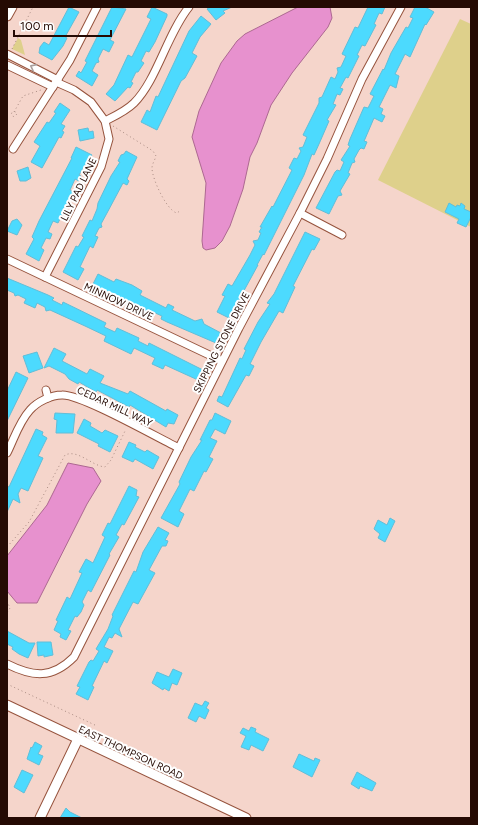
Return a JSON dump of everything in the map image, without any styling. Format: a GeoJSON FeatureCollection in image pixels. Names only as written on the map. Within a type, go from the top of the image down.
{"type":"FeatureCollection","features":[{"type":"Feature","properties":{"kind":"main road"},"geometry":{"type":"LineString","coordinates":[[7,16],[12,7]]}},
{"type":"Feature","properties":{"kind":"main road","name":"EAST THOMPSON ROAD"},"geometry":{"type":"LineString","coordinates":[[7,705],[246,818]]}},
{"type":"Feature","properties":{"kind":"main road"},"geometry":{"type":"LineString","coordinates":[[40,818],[78,739]]}},
{"type":"Feature","properties":{"kind":"street"},"geometry":{"type":"LineString","coordinates":[[13,148],[70,60],[96,7]]}},
{"type":"Feature","properties":{"kind":"street"},"geometry":{"type":"LineString","coordinates":[[105,120],[123,112],[141,96],[178,24],[189,7]]}},
{"type":"Feature","properties":{"kind":"street","name":"SKIPPING STONE DRIVE"},"geometry":{"type":"LineString","coordinates":[[7,664],[27,673],[46,673],[66,664],[76,652],[222,361],[327,159],[362,79],[401,7]]}},
{"type":"Feature","properties":{"kind":"street","name":"LILY PAD LANE"},"geometry":{"type":"LineString","coordinates":[[8,54],[55,83]]}},
{"type":"Feature","properties":{"kind":"street","name":"LILY PAD LANE"},"geometry":{"type":"LineString","coordinates":[[7,65],[74,90],[91,102],[105,120],[109,139],[105,157],[45,277]]}},
{"type":"Feature","properties":{"kind":"street"},"geometry":{"type":"LineString","coordinates":[[300,212],[342,235]]}},
{"type":"Feature","properties":{"kind":"street","name":"MINNOW DRIVE"},"geometry":{"type":"LineString","coordinates":[[7,259],[222,361]]}},
{"type":"Feature","properties":{"kind":"street"},"geometry":{"type":"LineString","coordinates":[[7,453],[29,410],[48,398],[46,390]]}},
{"type":"Feature","properties":{"kind":"street","name":"CEDAR MILL WAY"},"geometry":{"type":"LineString","coordinates":[[48,398],[62,395],[73,397],[179,448]]}},
{"type":"Feature","properties":{"kind":"path"},"geometry":{"type":"LineString","coordinates":[[8,54],[33,7]]}},
{"type":"Feature","properties":{"kind":"path"},"geometry":{"type":"LineString","coordinates":[[14,112],[21,98],[26,94],[55,83]]}},
{"type":"Feature","properties":{"kind":"path"},"geometry":{"type":"LineString","coordinates":[[105,120],[153,151],[156,156],[152,168],[162,196],[173,212],[177,213],[181,210]]}},
{"type":"Feature","properties":{"kind":"path"},"geometry":{"type":"LineString","coordinates":[[7,547],[29,522],[65,455],[74,453],[97,466],[105,468],[111,460],[129,423]]}},
{"type":"Feature","properties":{"kind":"path"},"geometry":{"type":"LineString","coordinates":[[7,601],[10,608],[7,612]]}},
{"type":"Feature","properties":{"kind":"path"},"geometry":{"type":"LineString","coordinates":[[7,684],[97,726]]}},
{"type":"Feature","properties":{"kind":"shaded area"},"geometry":{"type":"Polygon","coordinates":[[[298,7],[330,7],[332,18],[328,27],[292,73],[271,105],[257,143],[250,157],[243,189],[230,226],[222,241],[215,248],[206,250],[203,248],[202,241],[206,183],[192,137],[199,111],[221,63],[237,41],[245,34],[298,7]]]}},
{"type":"Feature","properties":{"kind":"shaded area"},"geometry":{"type":"Polygon","coordinates":[[[460,19],[471,24],[471,227],[378,180],[460,19]]]}},
{"type":"Feature","properties":{"kind":"shaded area"},"geometry":{"type":"Polygon","coordinates":[[[18,38],[21,40],[25,55],[12,49],[18,38]]]}},
{"type":"Feature","properties":{"kind":"shaded area"},"geometry":{"type":"Polygon","coordinates":[[[68,463],[93,468],[101,481],[87,504],[37,603],[17,603],[7,591],[7,556],[47,505],[68,463]]]}},
{"type":"Feature","properties":{"kind":"building"},"geometry":{"type":"Polygon","coordinates":[[[69,7],[79,12],[65,37],[67,38],[63,46],[52,60],[39,53],[40,47],[44,42],[49,45],[69,7]]]}},
{"type":"Feature","properties":{"kind":"building"},"geometry":{"type":"Polygon","coordinates":[[[112,7],[126,9],[110,40],[114,42],[109,52],[103,49],[98,59],[99,62],[96,63],[92,71],[98,75],[92,86],[76,76],[79,71],[81,73],[87,62],[85,61],[112,7]]]}},
{"type":"Feature","properties":{"kind":"building"},"geometry":{"type":"Polygon","coordinates":[[[152,7],[167,14],[167,16],[149,52],[146,51],[141,61],[144,63],[138,72],[136,72],[130,88],[128,87],[115,101],[106,94],[114,85],[128,55],[132,57],[151,19],[147,17],[152,7]]]}},
{"type":"Feature","properties":{"kind":"building"},"geometry":{"type":"Polygon","coordinates":[[[210,7],[232,7],[223,11],[225,13],[216,20],[207,9],[210,7]]]}},
{"type":"Feature","properties":{"kind":"building"},"geometry":{"type":"Polygon","coordinates":[[[368,7],[385,7],[382,14],[379,13],[374,24],[376,25],[365,46],[362,45],[357,55],[359,56],[348,78],[346,77],[340,88],[343,89],[340,95],[337,94],[333,104],[336,105],[327,120],[329,121],[314,155],[312,154],[304,175],[264,255],[263,254],[229,318],[217,312],[225,296],[222,295],[228,284],[232,286],[250,255],[255,245],[253,241],[258,240],[261,233],[259,232],[262,227],[260,227],[272,206],[273,207],[292,170],[289,168],[294,158],[297,159],[301,151],[299,148],[303,147],[307,137],[303,135],[319,103],[319,98],[322,97],[331,77],[335,79],[338,72],[337,68],[341,67],[346,56],[342,54],[355,27],[358,28],[368,7]]]}},
{"type":"Feature","properties":{"kind":"building"},"geometry":{"type":"Polygon","coordinates":[[[415,7],[425,7],[434,12],[426,25],[425,24],[410,57],[405,54],[395,74],[399,76],[396,88],[390,85],[379,107],[383,109],[381,114],[385,116],[382,122],[374,118],[364,141],[367,142],[364,149],[361,148],[359,150],[354,159],[355,162],[352,163],[348,173],[350,174],[340,191],[342,195],[338,196],[329,214],[316,208],[335,172],[337,170],[340,171],[344,162],[341,160],[350,146],[348,145],[350,139],[364,107],[368,108],[374,96],[370,94],[383,69],[384,70],[391,53],[406,27],[408,28],[413,18],[410,17],[415,7]]]}},
{"type":"Feature","properties":{"kind":"building"},"geometry":{"type":"Polygon","coordinates":[[[201,16],[211,24],[200,37],[192,53],[197,56],[185,78],[181,81],[157,130],[141,122],[147,110],[150,112],[156,96],[158,97],[189,31],[201,16]]]}},
{"type":"Feature","properties":{"kind":"building"},"geometry":{"type":"Polygon","coordinates":[[[60,103],[70,110],[61,124],[65,126],[62,131],[64,132],[61,138],[59,137],[42,168],[31,162],[40,146],[34,142],[47,122],[49,123],[56,113],[54,112],[60,103]]]}},
{"type":"Feature","properties":{"kind":"building"},"geometry":{"type":"Polygon","coordinates":[[[88,128],[89,132],[93,131],[94,138],[80,141],[78,130],[88,128]]]}},
{"type":"Feature","properties":{"kind":"building"},"geometry":{"type":"Polygon","coordinates":[[[76,147],[92,155],[79,175],[81,176],[79,181],[75,179],[70,190],[73,192],[58,223],[53,221],[48,232],[52,234],[50,239],[46,238],[41,248],[44,250],[39,261],[26,254],[34,239],[32,237],[39,221],[72,158],[76,147]]]}},
{"type":"Feature","properties":{"kind":"building"},"geometry":{"type":"Polygon","coordinates":[[[126,151],[137,157],[127,179],[129,181],[127,185],[123,183],[101,224],[102,227],[99,228],[95,236],[98,237],[93,248],[90,246],[80,267],[84,269],[78,280],[63,272],[76,246],[78,247],[84,237],[82,236],[90,220],[92,221],[98,203],[111,176],[120,162],[118,161],[121,155],[126,151]]]}},
{"type":"Feature","properties":{"kind":"building"},"geometry":{"type":"Polygon","coordinates":[[[28,167],[31,178],[26,181],[20,181],[17,171],[28,167]]]}},
{"type":"Feature","properties":{"kind":"building"},"geometry":{"type":"Polygon","coordinates":[[[449,203],[456,207],[457,205],[460,206],[461,203],[465,206],[464,209],[471,212],[471,217],[466,227],[457,223],[459,219],[445,212],[449,203]]]}},
{"type":"Feature","properties":{"kind":"building"},"geometry":{"type":"Polygon","coordinates":[[[17,219],[22,225],[17,235],[7,231],[12,221],[17,219]]]}},
{"type":"Feature","properties":{"kind":"building"},"geometry":{"type":"Polygon","coordinates":[[[305,232],[320,239],[314,250],[312,249],[293,286],[295,287],[283,313],[279,311],[261,342],[250,364],[254,366],[249,376],[246,375],[228,407],[217,401],[219,396],[222,397],[240,358],[242,359],[246,350],[244,349],[258,322],[270,304],[267,303],[274,294],[305,232]]]}},
{"type":"Feature","properties":{"kind":"building"},"geometry":{"type":"Polygon","coordinates":[[[98,274],[114,282],[116,279],[132,285],[142,291],[140,295],[166,308],[168,304],[174,307],[172,310],[195,321],[202,319],[204,324],[221,333],[216,343],[161,319],[162,316],[153,312],[152,314],[92,286],[98,274]]]}},
{"type":"Feature","properties":{"kind":"building"},"geometry":{"type":"Polygon","coordinates":[[[7,278],[48,295],[54,298],[52,300],[62,305],[63,302],[106,323],[104,327],[115,332],[117,328],[139,338],[138,341],[148,346],[149,343],[203,370],[198,380],[165,365],[163,369],[152,364],[155,358],[134,348],[131,354],[104,341],[106,336],[50,310],[46,311],[45,307],[37,303],[35,308],[24,303],[26,299],[18,295],[15,296],[14,293],[7,290],[7,278]]]}},
{"type":"Feature","properties":{"kind":"building"},"geometry":{"type":"Polygon","coordinates":[[[54,348],[66,354],[62,361],[87,374],[90,369],[104,376],[100,383],[128,394],[130,391],[166,411],[167,409],[178,415],[174,424],[168,423],[166,427],[130,405],[129,407],[97,390],[96,392],[79,382],[78,384],[69,379],[65,374],[49,366],[44,368],[54,348]]]}},
{"type":"Feature","properties":{"kind":"building"},"geometry":{"type":"Polygon","coordinates":[[[37,352],[43,368],[29,373],[23,356],[37,352]]]}},
{"type":"Feature","properties":{"kind":"building"},"geometry":{"type":"Polygon","coordinates":[[[16,372],[28,378],[7,421],[7,391],[16,372]]]}},
{"type":"Feature","properties":{"kind":"building"},"geometry":{"type":"Polygon","coordinates":[[[55,413],[75,414],[73,433],[56,433],[57,420],[54,419],[55,413]]]}},
{"type":"Feature","properties":{"kind":"building"},"geometry":{"type":"Polygon","coordinates":[[[215,413],[231,421],[225,434],[215,429],[210,438],[217,441],[209,457],[213,459],[206,472],[204,471],[194,491],[190,489],[179,511],[184,514],[178,527],[161,518],[180,484],[179,482],[191,457],[202,440],[200,440],[215,413]]]}},
{"type":"Feature","properties":{"kind":"building"},"geometry":{"type":"Polygon","coordinates":[[[84,419],[91,423],[90,426],[102,433],[105,430],[118,436],[110,452],[98,446],[99,444],[77,433],[84,419]]]}},
{"type":"Feature","properties":{"kind":"building"},"geometry":{"type":"Polygon","coordinates":[[[36,429],[43,432],[42,435],[47,438],[38,456],[43,458],[28,491],[21,488],[18,494],[20,503],[13,499],[7,512],[7,486],[9,487],[36,429]]]}},
{"type":"Feature","properties":{"kind":"building"},"geometry":{"type":"Polygon","coordinates":[[[129,442],[145,452],[147,450],[159,457],[153,469],[135,459],[133,462],[122,457],[129,442]]]}},
{"type":"Feature","properties":{"kind":"building"},"geometry":{"type":"Polygon","coordinates":[[[129,486],[137,490],[136,496],[139,497],[124,525],[122,524],[116,535],[119,537],[91,592],[88,590],[82,602],[84,605],[81,612],[77,617],[75,616],[68,630],[71,631],[66,640],[60,637],[61,634],[54,630],[58,621],[56,620],[67,597],[70,599],[82,573],[79,572],[86,559],[93,563],[105,537],[102,535],[108,523],[110,524],[129,486]]]}},
{"type":"Feature","properties":{"kind":"building"},"geometry":{"type":"Polygon","coordinates":[[[390,518],[395,521],[385,542],[378,538],[380,534],[374,529],[378,520],[387,525],[390,518]]]}},
{"type":"Feature","properties":{"kind":"building"},"geometry":{"type":"Polygon","coordinates":[[[158,527],[169,533],[165,540],[168,541],[166,546],[162,546],[149,570],[155,573],[138,604],[133,602],[119,629],[122,637],[115,633],[112,638],[109,637],[104,647],[113,651],[107,663],[104,661],[92,686],[94,687],[88,700],[76,694],[80,687],[77,686],[89,662],[91,660],[93,661],[99,651],[96,649],[108,629],[113,616],[112,615],[134,571],[136,572],[143,552],[158,527]]]}},
{"type":"Feature","properties":{"kind":"building"},"geometry":{"type":"Polygon","coordinates":[[[7,631],[29,643],[35,643],[28,658],[19,654],[12,649],[13,647],[7,644],[7,631]]]}},
{"type":"Feature","properties":{"kind":"building"},"geometry":{"type":"Polygon","coordinates":[[[37,642],[51,642],[53,655],[44,657],[44,655],[38,656],[37,642]]]}},
{"type":"Feature","properties":{"kind":"building"},"geometry":{"type":"Polygon","coordinates":[[[173,669],[182,673],[177,685],[172,683],[169,691],[164,688],[163,690],[152,683],[157,672],[169,677],[173,669]]]}},
{"type":"Feature","properties":{"kind":"building"},"geometry":{"type":"Polygon","coordinates":[[[205,701],[209,703],[206,708],[209,710],[205,719],[199,716],[196,722],[188,718],[195,703],[202,706],[205,701]]]}},
{"type":"Feature","properties":{"kind":"building"},"geometry":{"type":"Polygon","coordinates":[[[251,727],[256,729],[255,732],[269,739],[263,751],[251,745],[249,750],[241,747],[246,736],[240,733],[243,728],[249,731],[251,727]]]}},
{"type":"Feature","properties":{"kind":"building"},"geometry":{"type":"Polygon","coordinates":[[[35,742],[42,746],[38,754],[43,756],[39,765],[27,759],[31,747],[32,748],[35,742]]]}},
{"type":"Feature","properties":{"kind":"building"},"geometry":{"type":"Polygon","coordinates":[[[299,754],[314,761],[315,758],[320,760],[312,777],[293,767],[299,754]]]}},
{"type":"Feature","properties":{"kind":"building"},"geometry":{"type":"Polygon","coordinates":[[[22,770],[33,775],[24,793],[14,787],[22,770]]]}},
{"type":"Feature","properties":{"kind":"building"},"geometry":{"type":"Polygon","coordinates":[[[357,772],[376,783],[372,791],[360,786],[359,789],[351,784],[357,772]]]}},
{"type":"Feature","properties":{"kind":"building"},"geometry":{"type":"Polygon","coordinates":[[[66,808],[70,812],[82,818],[60,818],[66,808]]]}}]}
